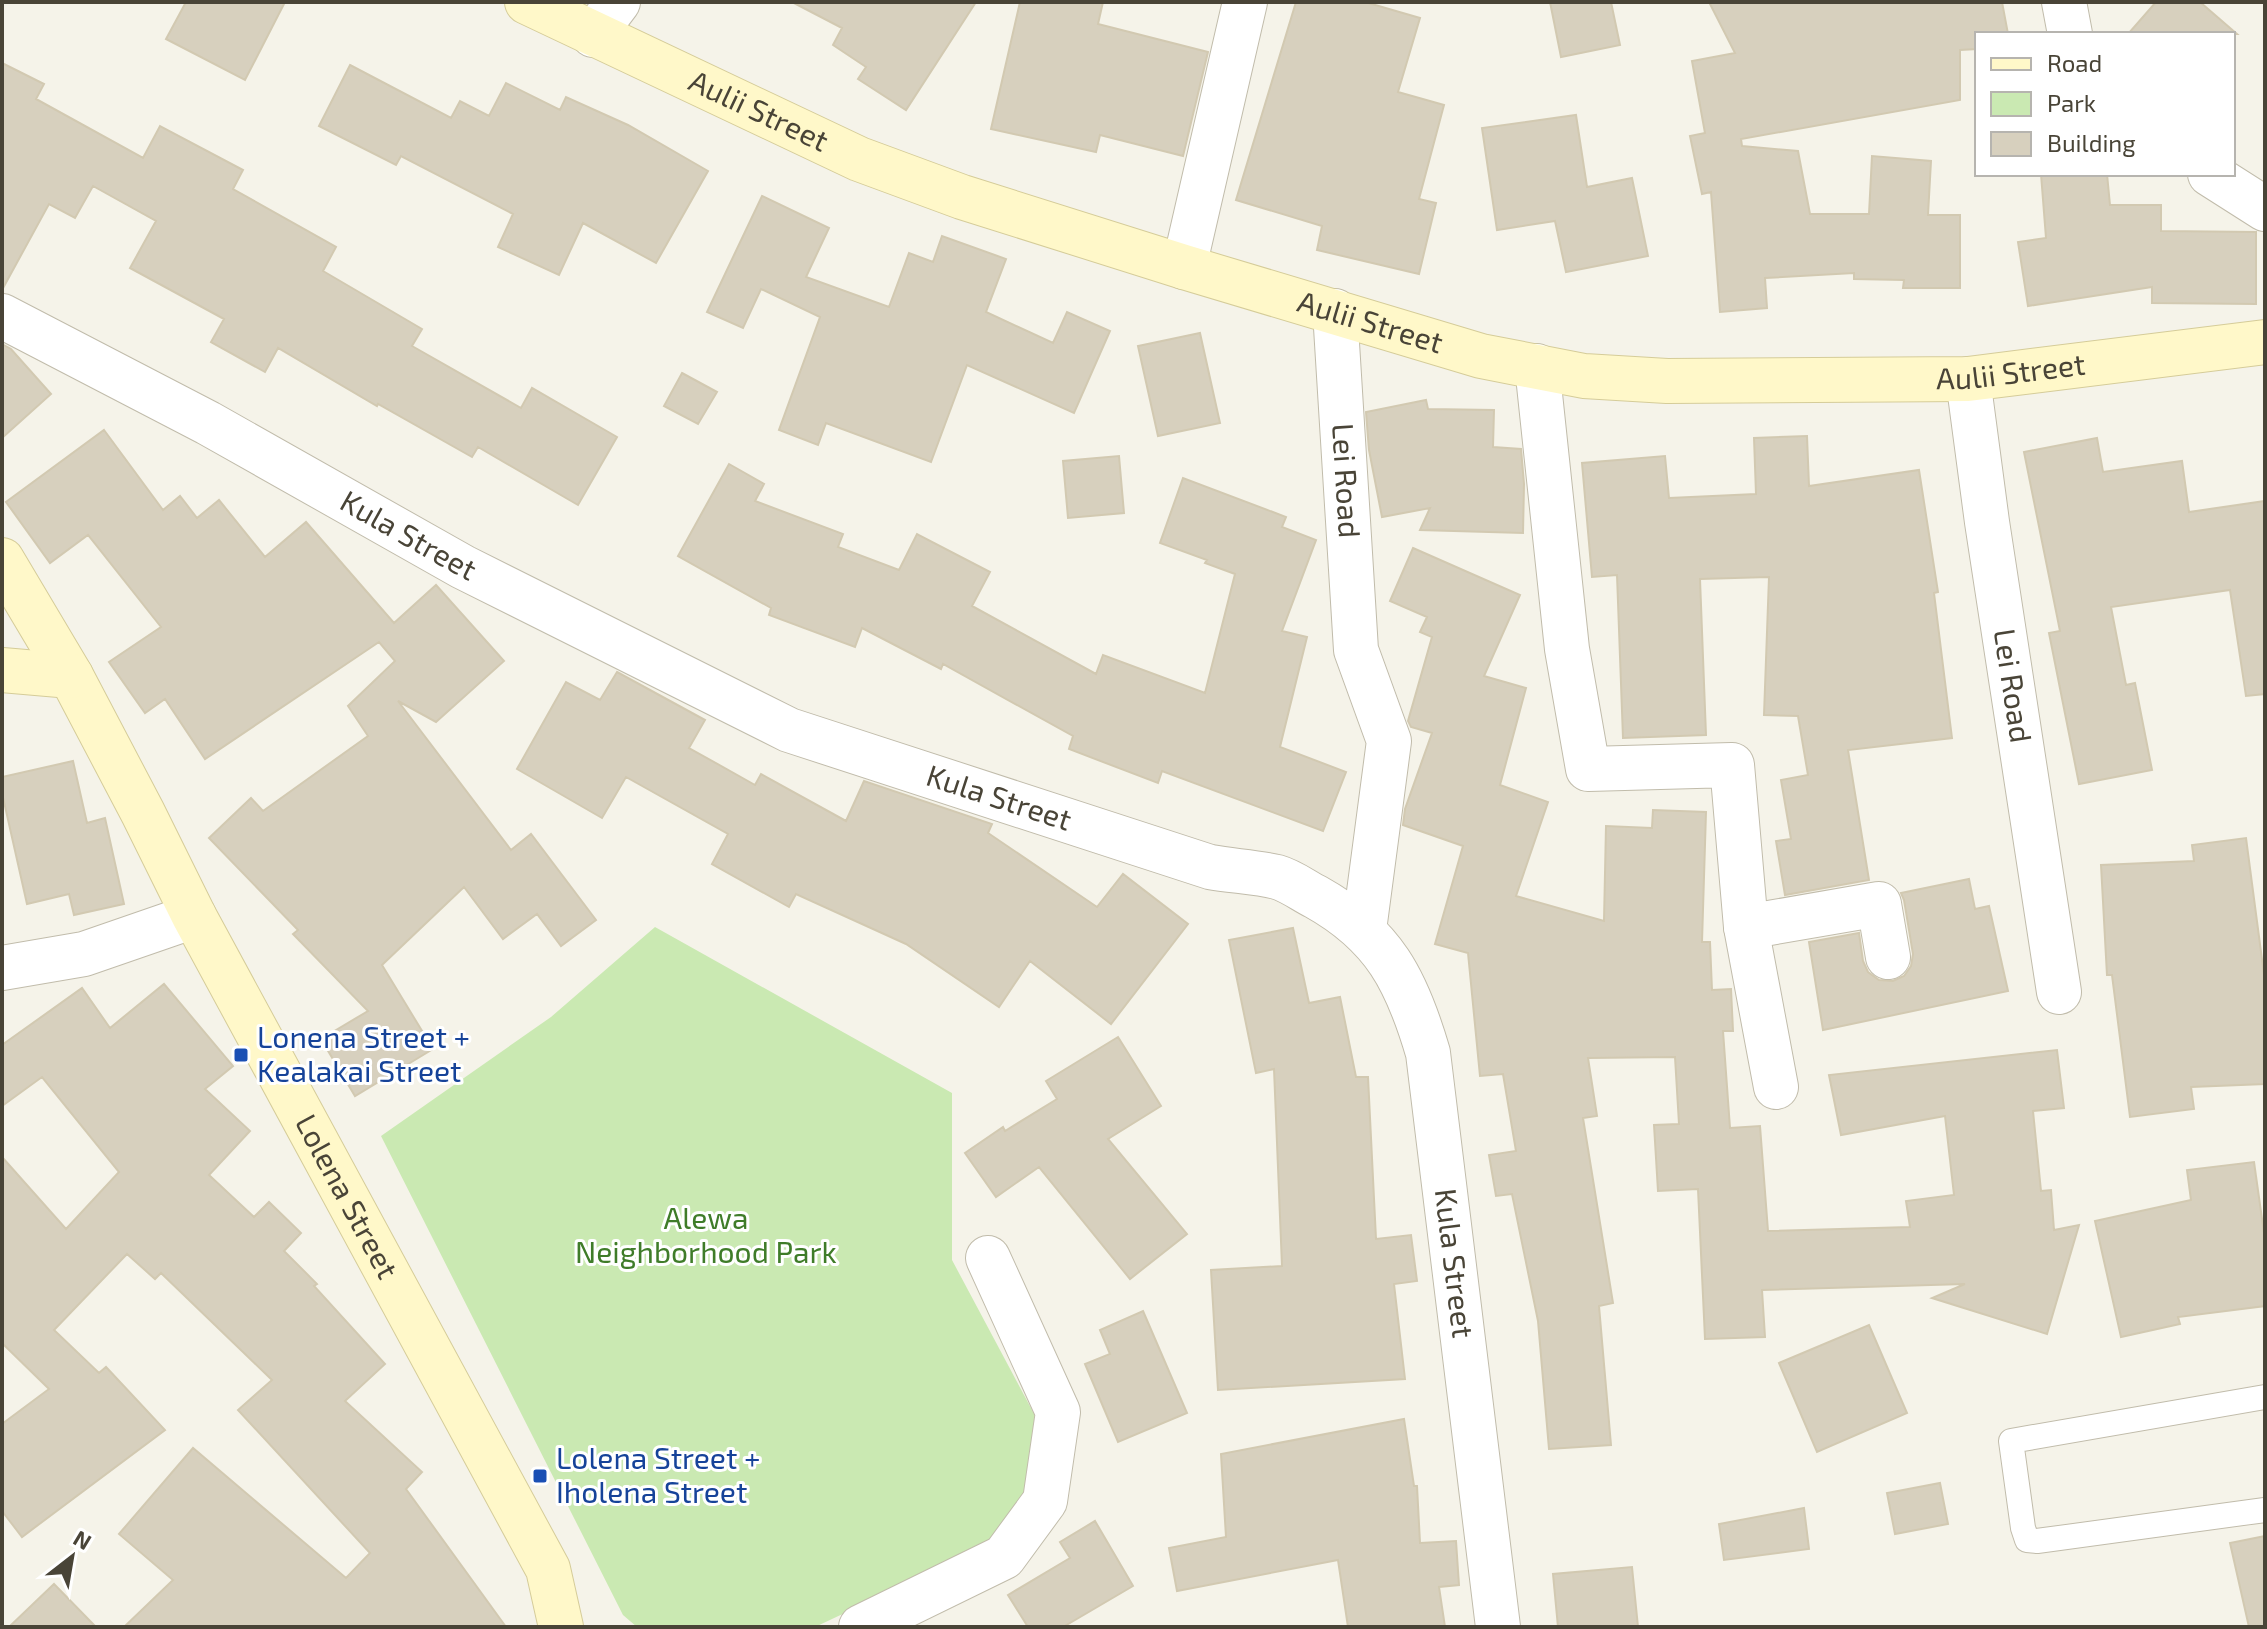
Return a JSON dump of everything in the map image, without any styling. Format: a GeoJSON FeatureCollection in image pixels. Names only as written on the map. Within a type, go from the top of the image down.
{"type":"FeatureCollection","features":[{"type":"Feature","properties":{"kind":"street","name":"Aulii Street"},"geometry":{"type":"LineString","coordinates":[[527,2],[606,18],[859,159],[962,197],[1481,356],[1584,376],[1667,381],[1968,379],[2265,342]]}},
{"type":"Feature","properties":{"kind":"street"},"geometry":{"type":"LineString","coordinates":[[1184,267],[1245,2]]}},
{"type":"Feature","properties":{"kind":"street"},"geometry":{"type":"LineString","coordinates":[[2064,2],[2070,32]]}},
{"type":"Feature","properties":{"kind":"street"},"geometry":{"type":"LineString","coordinates":[[2213,176],[2265,209]]}},
{"type":"Feature","properties":{"kind":"street","name":"Lei Road"},"geometry":{"type":"LineString","coordinates":[[1335,311],[1356,650],[1389,741],[1364,930]]}},
{"type":"Feature","properties":{"kind":"street","name":"Kula Street"},"geometry":{"type":"LineString","coordinates":[[2,316],[208,423],[463,567],[789,730],[1210,867],[1281,878],[1329,904],[1364,930],[1395,967],[1417,1013],[1428,1053],[1498,1627]]}},
{"type":"Feature","properties":{"kind":"street"},"geometry":{"type":"LineString","coordinates":[[1537,366],[1567,649],[1588,769],[1732,765],[1746,927],[1776,1087]]}},
{"type":"Feature","properties":{"kind":"street","name":"Lei Road"},"geometry":{"type":"LineString","coordinates":[[1968,379],[2059,992]]}},
{"type":"Feature","properties":{"kind":"street","name":"Lolena Street"},"geometry":{"type":"LineString","coordinates":[[2,560],[71,676],[194,916],[548,1569],[561,1627]]}},
{"type":"Feature","properties":{"kind":"street"},"geometry":{"type":"LineString","coordinates":[[2,670],[71,676]]}},
{"type":"Feature","properties":{"kind":"street"},"geometry":{"type":"LineString","coordinates":[[1746,927],[1879,904],[1888,957]]}},
{"type":"Feature","properties":{"kind":"street"},"geometry":{"type":"LineString","coordinates":[[2,968],[84,954],[194,916]]}},
{"type":"Feature","properties":{"kind":"street"},"geometry":{"type":"LineString","coordinates":[[893,1621],[1004,1557],[1045,1501],[1058,1412],[988,1258]]}},
{"type":"Feature","properties":{"kind":"lane"},"geometry":{"type":"LineString","coordinates":[[2265,1397],[2011,1441],[2027,1540],[2265,1510]]}},
{"type":"Feature","properties":{"kind":"green space","name":"Alewa Neighborhood Park"},"geometry":{"type":"Polygon","coordinates":[[[655,927],[952,1093],[952,1260],[1048,1440],[1017,1532],[815,1627],[637,1627],[623,1615],[381,1136],[551,1017],[655,927]]]}},
{"type":"Feature","properties":{"kind":"building"},"geometry":{"type":"Polygon","coordinates":[[[186,2],[285,2],[245,80],[166,39],[186,2]]]}},
{"type":"Feature","properties":{"kind":"building"},"geometry":{"type":"Polygon","coordinates":[[[792,2],[976,2],[906,110],[858,79],[866,67],[833,45],[842,28],[792,2]]]}},
{"type":"Feature","properties":{"kind":"building"},"geometry":{"type":"Polygon","coordinates":[[[1020,2],[1103,2],[1098,24],[1208,52],[1183,156],[1100,135],[1096,152],[991,129],[1020,2]]]}},
{"type":"Feature","properties":{"kind":"building"},"geometry":{"type":"Polygon","coordinates":[[[1296,2],[1365,2],[1420,18],[1398,92],[1444,105],[1419,199],[1436,203],[1419,274],[1317,250],[1322,226],[1236,200],[1296,2]]]}},
{"type":"Feature","properties":{"kind":"building"},"geometry":{"type":"Polygon","coordinates":[[[1550,2],[1611,2],[1620,45],[1561,57],[1550,2]]]}},
{"type":"Feature","properties":{"kind":"building"},"geometry":{"type":"Polygon","coordinates":[[[1709,2],[2002,2],[2008,32],[1975,32],[1975,49],[1960,50],[1960,100],[1741,139],[1742,146],[1798,151],[1810,214],[1869,214],[1872,156],[1931,161],[1928,215],[1960,215],[1960,288],[1903,288],[1904,280],[1854,279],[1854,273],[1765,278],[1767,308],[1720,312],[1711,192],[1702,194],[1690,136],[1705,133],[1692,61],[1735,53],[1709,2]]]}},
{"type":"Feature","properties":{"kind":"building"},"geometry":{"type":"Polygon","coordinates":[[[2156,2],[2200,2],[2235,32],[2130,32],[2156,2]]]}},
{"type":"Feature","properties":{"kind":"building"},"geometry":{"type":"Polygon","coordinates":[[[2,63],[44,84],[36,99],[143,158],[160,126],[243,170],[233,189],[336,247],[323,271],[422,329],[412,346],[521,408],[532,388],[617,437],[578,505],[478,447],[472,457],[278,348],[265,372],[211,342],[224,319],[130,268],[156,221],[93,186],[75,218],[49,204],[2,290],[2,63]]]}},
{"type":"Feature","properties":{"kind":"building"},"geometry":{"type":"Polygon","coordinates":[[[350,65],[451,118],[460,101],[489,116],[506,83],[560,110],[566,97],[628,125],[708,171],[656,263],[583,223],[559,275],[498,247],[513,214],[401,156],[396,165],[319,126],[350,65]]]}},
{"type":"Feature","properties":{"kind":"building"},"geometry":{"type":"Polygon","coordinates":[[[1576,115],[1587,187],[1632,178],[1648,256],[1566,272],[1555,221],[1497,230],[1482,128],[1576,115]]]}},
{"type":"Feature","properties":{"kind":"building"},"geometry":{"type":"Polygon","coordinates":[[[2041,176],[2107,176],[2110,205],[2161,205],[2161,231],[2256,232],[2256,304],[2152,303],[2152,287],[2028,306],[2018,242],[2046,238],[2041,176]]]}},
{"type":"Feature","properties":{"kind":"building"},"geometry":{"type":"Polygon","coordinates":[[[762,196],[829,228],[806,277],[889,307],[909,253],[933,262],[942,236],[1006,259],[986,312],[1053,343],[1067,312],[1110,331],[1074,413],[967,365],[931,462],[826,423],[818,445],[779,430],[820,317],[761,289],[743,328],[707,312],[762,196]]]}},
{"type":"Feature","properties":{"kind":"building"},"geometry":{"type":"Polygon","coordinates":[[[1200,333],[1220,423],[1158,436],[1138,346],[1200,333]]]}},
{"type":"Feature","properties":{"kind":"building"},"geometry":{"type":"Polygon","coordinates":[[[2,344],[11,349],[51,394],[2,438],[2,344]]]}},
{"type":"Feature","properties":{"kind":"building"},"geometry":{"type":"Polygon","coordinates":[[[682,373],[717,392],[698,424],[664,406],[682,373]]]}},
{"type":"Feature","properties":{"kind":"building"},"geometry":{"type":"Polygon","coordinates":[[[1426,400],[1428,409],[1494,410],[1493,447],[1521,449],[1523,533],[1420,530],[1430,508],[1382,517],[1369,450],[1366,412],[1426,400]]]}},
{"type":"Feature","properties":{"kind":"building"},"geometry":{"type":"Polygon","coordinates":[[[104,430],[163,510],[180,496],[197,518],[219,500],[265,557],[306,522],[394,623],[436,585],[504,661],[436,722],[398,701],[511,850],[531,834],[596,920],[561,946],[537,914],[503,939],[464,887],[382,965],[433,1049],[355,1096],[321,1039],[368,1011],[293,934],[298,930],[209,838],[251,798],[263,811],[368,736],[348,706],[395,661],[379,642],[205,759],[165,699],[145,713],[109,662],[161,627],[88,535],[50,563],[6,502],[104,430]]]}},
{"type":"Feature","properties":{"kind":"building"},"geometry":{"type":"Polygon","coordinates":[[[1807,436],[1809,486],[1919,470],[1938,592],[1934,593],[1952,738],[1848,750],[1869,880],[1785,895],[1776,841],[1791,839],[1781,780],[1808,775],[1798,716],[1764,715],[1769,577],[1700,579],[1706,735],[1623,738],[1617,575],[1592,577],[1582,463],[1665,456],[1669,498],[1756,494],[1754,438],[1807,436]]]}},
{"type":"Feature","properties":{"kind":"building"},"geometry":{"type":"Polygon","coordinates":[[[2097,438],[2103,472],[2182,461],[2189,512],[2265,501],[2265,694],[2246,696],[2230,590],[2111,607],[2126,685],[2135,683],[2152,770],[2079,784],[2049,633],[2060,631],[2024,452],[2097,438]]]}},
{"type":"Feature","properties":{"kind":"building"},"geometry":{"type":"Polygon","coordinates":[[[1119,456],[1124,513],[1068,518],[1063,461],[1119,456]]]}},
{"type":"Feature","properties":{"kind":"building"},"geometry":{"type":"Polygon","coordinates":[[[729,464],[764,484],[755,501],[843,534],[838,547],[899,570],[917,534],[990,572],[972,606],[1096,674],[1103,655],[1205,693],[1235,574],[1160,543],[1183,478],[1286,517],[1282,527],[1316,540],[1282,631],[1307,637],[1280,747],[1346,772],[1323,831],[1162,771],[1158,783],[1069,749],[1073,736],[943,664],[941,669],[862,628],[855,647],[769,615],[771,608],[678,556],[729,464]]]}},
{"type":"Feature","properties":{"kind":"building"},"geometry":{"type":"Polygon","coordinates":[[[1413,548],[1520,595],[1484,676],[1526,688],[1500,785],[1548,802],[1516,896],[1604,921],[1606,826],[1652,828],[1653,810],[1706,812],[1702,942],[1710,942],[1712,990],[1731,989],[1733,1031],[1723,1031],[1730,1128],[1760,1126],[1768,1231],[1910,1227],[1906,1201],[1954,1195],[1945,1116],[1841,1135],[1829,1075],[2057,1050],[2064,1108],[2033,1111],[2041,1191],[2051,1190],[2054,1230],[2079,1225],[2047,1334],[1932,1298],[1965,1284],[1762,1290],[1765,1337],[1705,1339],[1698,1189],[1658,1191],[1654,1125],[1679,1124],[1675,1057],[1588,1058],[1597,1116],[1583,1118],[1613,1303],[1599,1306],[1611,1445],[1549,1449],[1538,1321],[1512,1194],[1496,1196],[1489,1155],[1516,1151],[1503,1074],[1480,1076],[1468,953],[1435,944],[1463,846],[1403,825],[1405,809],[1432,733],[1411,727],[1408,721],[1432,637],[1420,632],[1427,617],[1390,601],[1413,548]]]}},
{"type":"Feature","properties":{"kind":"building"},"geometry":{"type":"Polygon","coordinates":[[[617,672],[705,720],[689,748],[755,785],[761,774],[846,821],[864,781],[992,824],[988,833],[1097,907],[1123,874],[1188,924],[1111,1024],[1030,961],[999,1007],[906,944],[796,894],[789,907],[712,864],[728,834],[626,777],[602,818],[517,769],[566,682],[600,700],[617,672]]]}},
{"type":"Feature","properties":{"kind":"building"},"geometry":{"type":"Polygon","coordinates":[[[73,761],[87,823],[105,818],[124,904],[74,915],[69,894],[27,904],[2,793],[2,777],[73,761]]]}},
{"type":"Feature","properties":{"kind":"building"},"geometry":{"type":"Polygon","coordinates":[[[2246,838],[2265,982],[2265,1084],[2191,1087],[2194,1109],[2130,1117],[2112,975],[2107,975],[2101,865],[2194,861],[2192,845],[2246,838]]]}},
{"type":"Feature","properties":{"kind":"building"},"geometry":{"type":"Polygon","coordinates":[[[1969,879],[1975,909],[1989,906],[2008,991],[1823,1030],[1809,942],[1859,933],[1868,972],[1879,980],[1893,981],[1904,976],[1911,966],[1913,954],[1901,893],[1969,879]]]}},
{"type":"Feature","properties":{"kind":"building"},"geometry":{"type":"Polygon","coordinates":[[[1293,928],[1309,1003],[1340,997],[1356,1077],[1368,1077],[1376,1239],[1411,1235],[1417,1281],[1394,1284],[1405,1379],[1218,1390],[1211,1270],[1282,1266],[1274,1069],[1256,1073],[1229,940],[1293,928]]]}},
{"type":"Feature","properties":{"kind":"building"},"geometry":{"type":"Polygon","coordinates":[[[164,984],[233,1066],[205,1089],[250,1131],[209,1175],[254,1217],[269,1202],[301,1233],[284,1251],[317,1284],[314,1286],[385,1364],[345,1401],[422,1472],[406,1489],[506,1627],[124,1627],[173,1580],[119,1534],[193,1448],[346,1578],[370,1553],[238,1410],[272,1380],[161,1273],[155,1279],[127,1254],[54,1330],[99,1373],[106,1367],[165,1430],[22,1537],[2,1511],[2,1424],[49,1389],[2,1343],[2,1157],[66,1229],[119,1172],[42,1077],[2,1106],[2,1045],[82,988],[110,1028],[164,984]]]}},
{"type":"Feature","properties":{"kind":"building"},"geometry":{"type":"Polygon","coordinates":[[[1118,1037],[1161,1106],[1108,1139],[1187,1234],[1130,1279],[1039,1167],[996,1197],[965,1153],[1003,1127],[1005,1131],[1057,1099],[1046,1081],[1118,1037]]]}},
{"type":"Feature","properties":{"kind":"building"},"geometry":{"type":"Polygon","coordinates":[[[2254,1162],[2265,1240],[2265,1306],[2178,1317],[2180,1324],[2121,1337],[2095,1221],[2191,1200],[2187,1170],[2254,1162]]]}},
{"type":"Feature","properties":{"kind":"building"},"geometry":{"type":"Polygon","coordinates":[[[1143,1311],[1187,1413],[1118,1442],[1085,1364],[1110,1354],[1100,1330],[1143,1311]]]}},
{"type":"Feature","properties":{"kind":"building"},"geometry":{"type":"Polygon","coordinates":[[[1869,1325],[1907,1413],[1817,1452],[1779,1363],[1869,1325]]]}},
{"type":"Feature","properties":{"kind":"building"},"geometry":{"type":"Polygon","coordinates":[[[1404,1419],[1414,1486],[1417,1486],[1420,1543],[1456,1541],[1459,1585],[1439,1587],[1445,1627],[1348,1627],[1338,1560],[1177,1591],[1169,1548],[1226,1537],[1221,1454],[1404,1419]]]}},
{"type":"Feature","properties":{"kind":"building"},"geometry":{"type":"Polygon","coordinates":[[[1940,1483],[1948,1524],[1895,1534],[1887,1493],[1940,1483]]]}},
{"type":"Feature","properties":{"kind":"building"},"geometry":{"type":"Polygon","coordinates":[[[1804,1508],[1809,1549],[1724,1560],[1719,1524],[1804,1508]]]}},
{"type":"Feature","properties":{"kind":"building"},"geometry":{"type":"Polygon","coordinates":[[[1095,1521],[1133,1586],[1063,1627],[1028,1627],[1008,1595],[1070,1558],[1060,1542],[1095,1521]]]}},
{"type":"Feature","properties":{"kind":"building"},"geometry":{"type":"Polygon","coordinates":[[[2265,1536],[2265,1627],[2249,1627],[2230,1543],[2265,1536]]]}},
{"type":"Feature","properties":{"kind":"building"},"geometry":{"type":"Polygon","coordinates":[[[1632,1567],[1638,1627],[1558,1627],[1553,1574],[1632,1567]]]}},
{"type":"Feature","properties":{"kind":"building"},"geometry":{"type":"Polygon","coordinates":[[[54,1584],[96,1627],[9,1627],[54,1584]]]}},
{"type":"Feature","properties":{"kind":"place","name":"Lonena Street + Kealakai Street"},"geometry":{"type":"Point","coordinates":[241,1055]}},
{"type":"Feature","properties":{"kind":"place","name":"Lolena Street + Iholena Street"},"geometry":{"type":"Point","coordinates":[540,1476]}}]}
